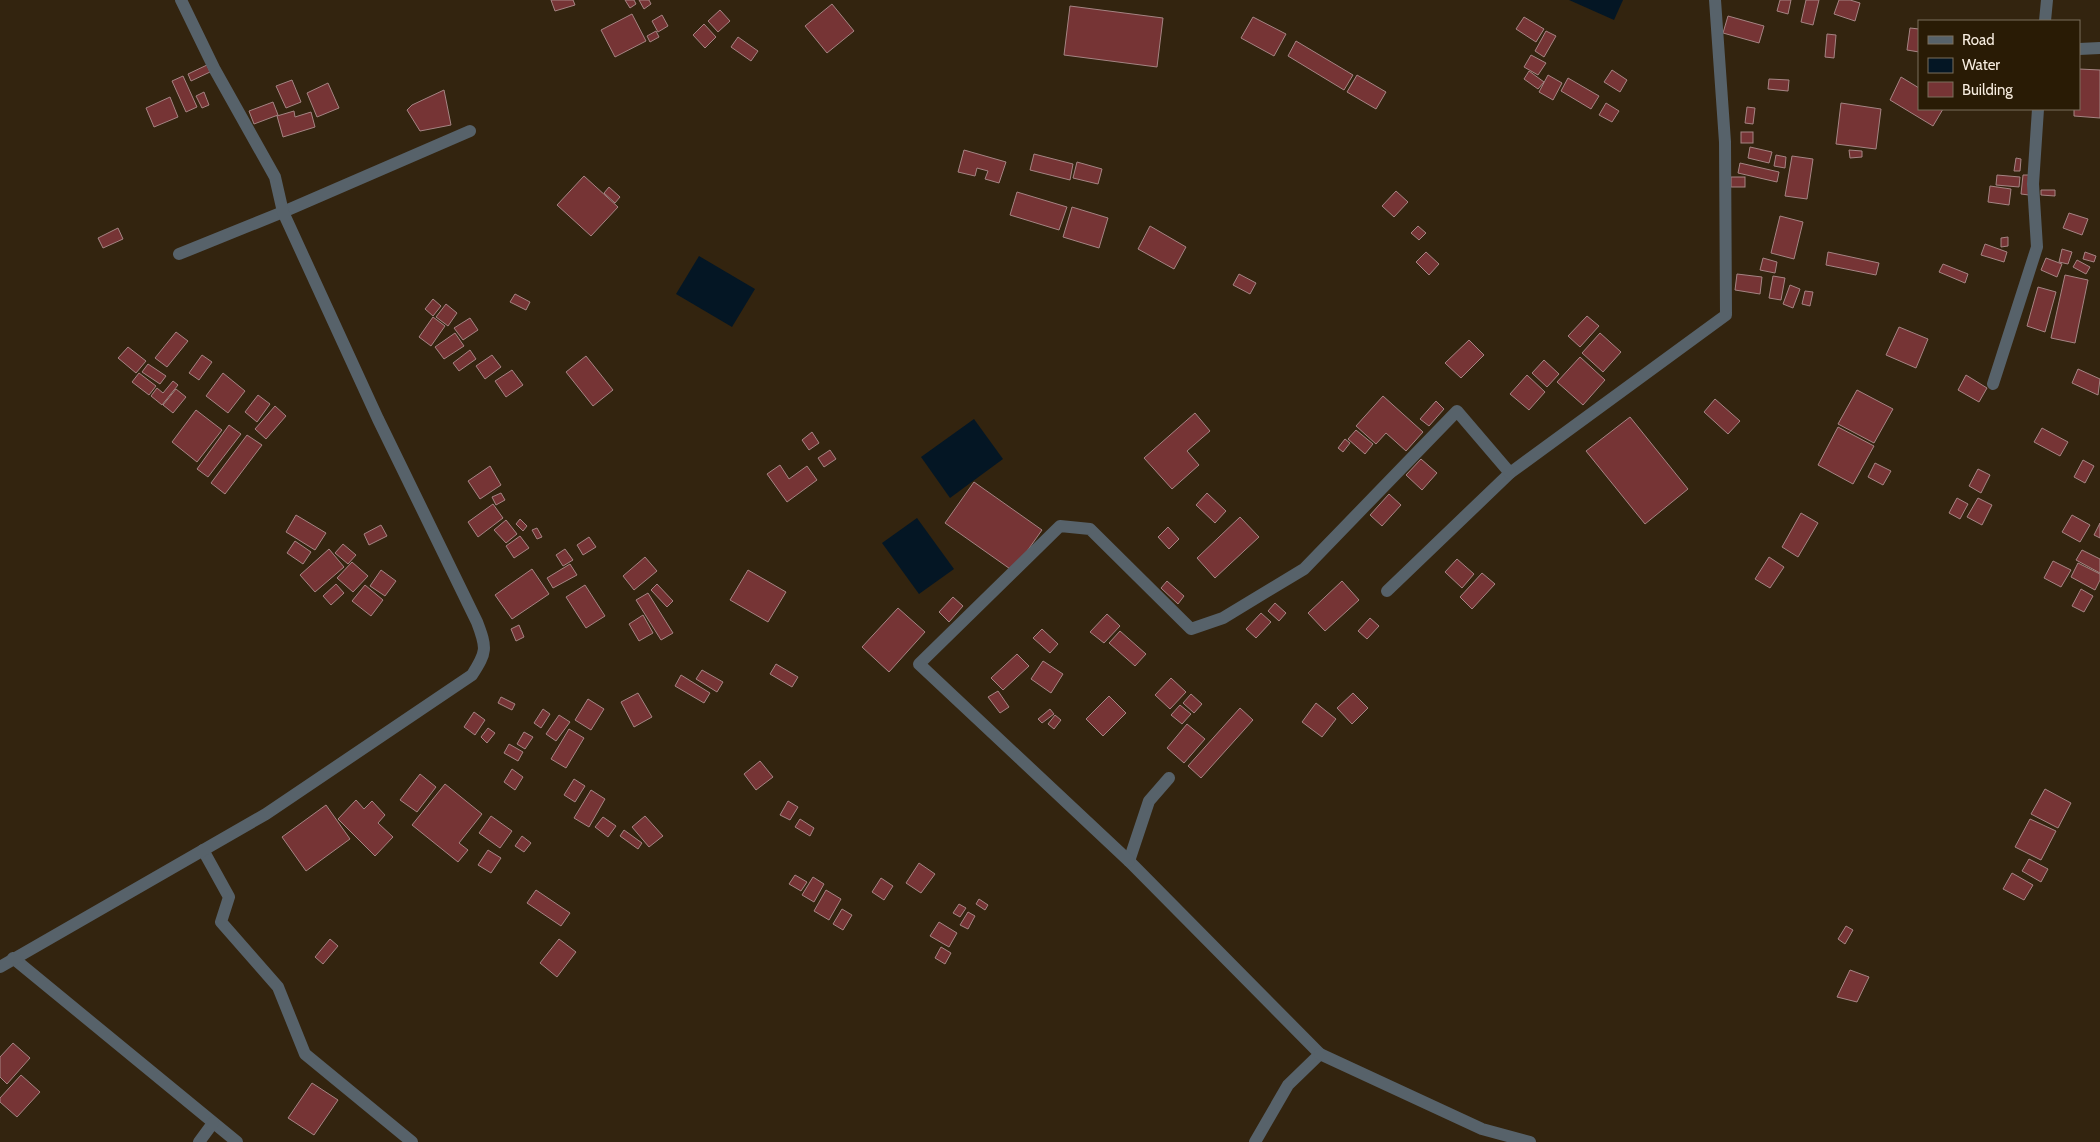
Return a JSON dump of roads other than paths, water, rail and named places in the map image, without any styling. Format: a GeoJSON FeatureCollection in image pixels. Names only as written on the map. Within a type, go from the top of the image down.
{"type":"FeatureCollection","features":[{"type":"Feature","properties":{"kind":"street"},"geometry":{"type":"LineString","coordinates":[[0,967],[266,814],[472,675],[484,658],[484,641],[477,622],[378,419],[283,212],[275,177],[215,70],[181,0]]}},
{"type":"Feature","properties":{"kind":"street"},"geometry":{"type":"LineString","coordinates":[[1387,591],[1510,473],[1726,315],[1725,142],[1715,0]]}},
{"type":"Feature","properties":{"kind":"street"},"geometry":{"type":"LineString","coordinates":[[2045,20],[2047,0]]}},
{"type":"Feature","properties":{"kind":"street"},"geometry":{"type":"LineString","coordinates":[[2080,49],[2100,48]]}},
{"type":"Feature","properties":{"kind":"street"},"geometry":{"type":"LineString","coordinates":[[1993,384],[2037,247],[2033,184],[2038,110]]}},
{"type":"Feature","properties":{"kind":"street"},"geometry":{"type":"LineString","coordinates":[[179,254],[283,212],[470,131]]}},
{"type":"Feature","properties":{"kind":"street"},"geometry":{"type":"LineString","coordinates":[[1510,473],[1457,411],[1304,568],[1223,618],[1191,629],[1090,529],[1060,526],[919,664],[1129,861],[1320,1054],[1482,1129],[1530,1142]]}},
{"type":"Feature","properties":{"kind":"street"},"geometry":{"type":"LineString","coordinates":[[1129,861],[1149,801],[1169,778]]}},
{"type":"Feature","properties":{"kind":"street"},"geometry":{"type":"LineString","coordinates":[[203,850],[229,897],[221,922],[278,987],[305,1054],[412,1142]]}},
{"type":"Feature","properties":{"kind":"street"},"geometry":{"type":"LineString","coordinates":[[13,958],[237,1142]]}},
{"type":"Feature","properties":{"kind":"street"},"geometry":{"type":"LineString","coordinates":[[1255,1142],[1288,1085],[1320,1054]]}},
{"type":"Feature","properties":{"kind":"street"},"geometry":{"type":"LineString","coordinates":[[199,1142],[213,1122]]}},
{"type":"Feature","properties":{"kind":"water"},"geometry":{"type":"Polygon","coordinates":[[[1569,0],[1623,0],[1614,20],[1569,0]]]}},
{"type":"Feature","properties":{"kind":"water"},"geometry":{"type":"Polygon","coordinates":[[[699,256],[755,289],[732,327],[676,294],[699,256]]]}},
{"type":"Feature","properties":{"kind":"water"},"geometry":{"type":"Polygon","coordinates":[[[974,419],[1003,459],[950,498],[921,457],[974,419]]]}},
{"type":"Feature","properties":{"kind":"water"},"geometry":{"type":"Polygon","coordinates":[[[917,518],[954,569],[919,594],[882,543],[917,518]]]}}]}
